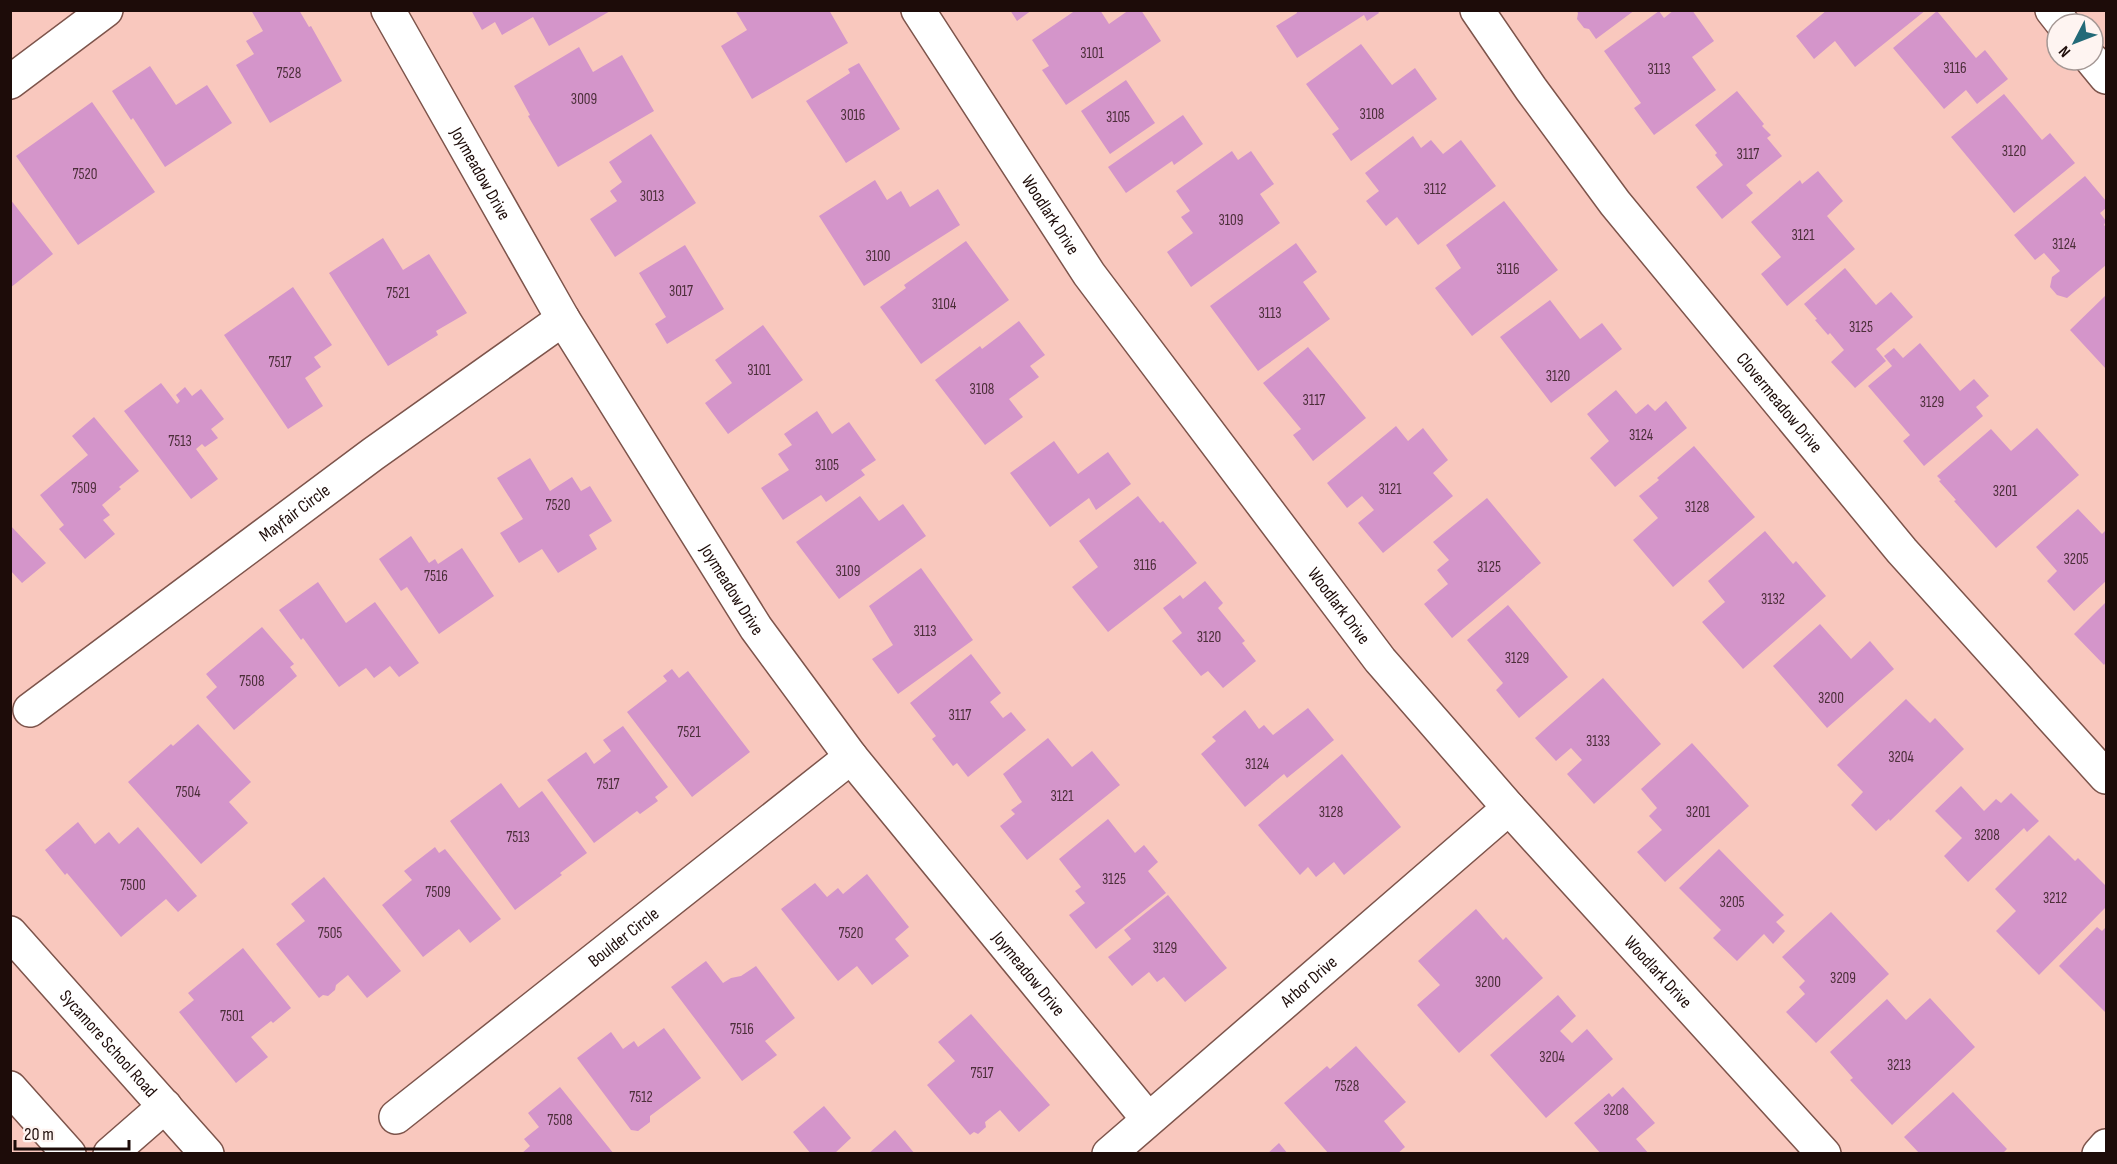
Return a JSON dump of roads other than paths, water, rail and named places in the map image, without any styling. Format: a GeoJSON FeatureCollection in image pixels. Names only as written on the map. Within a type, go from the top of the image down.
{"type":"FeatureCollection","features":[{"type":"Feature","properties":{"kind":"street"},"geometry":{"type":"LineString","coordinates":[[10,82],[106,10]]}},
{"type":"Feature","properties":{"kind":"street","name":"Joymeadow Drive"},"geometry":{"type":"LineString","coordinates":[[388,10],[563,319],[756,628],[851,757],[1148,1119]]}},
{"type":"Feature","properties":{"kind":"street","name":"Woodlark Drive"},"geometry":{"type":"LineString","coordinates":[[918,10],[1089,274],[1380,660],[1509,808],[1824,1154]]}},
{"type":"Feature","properties":{"kind":"street","name":"Clovermeadow Drive"},"geometry":{"type":"LineString","coordinates":[[1477,10],[1531,89],[1645,240],[1902,551],[2106,777]]}},
{"type":"Feature","properties":{"kind":"street","name":"Mayfair Circle"},"geometry":{"type":"LineString","coordinates":[[30,710],[373,454],[563,319]]}},
{"type":"Feature","properties":{"kind":"street","name":"Boulder Circle"},"geometry":{"type":"LineString","coordinates":[[396,1117],[851,757]]}},
{"type":"Feature","properties":{"kind":"street","name":"Arbor Drive"},"geometry":{"type":"LineString","coordinates":[[1108,1154],[1509,808]]}},
{"type":"Feature","properties":{"kind":"street","name":"Sycamore School Road"},"geometry":{"type":"LineString","coordinates":[[10,933],[207,1154]]}},
{"type":"Feature","properties":{"kind":"street"},"geometry":{"type":"LineString","coordinates":[[10,1088],[69,1154]]}},
{"type":"Feature","properties":{"kind":"street"},"geometry":{"type":"LineString","coordinates":[[110,1154],[165,1106]]}},
{"type":"Feature","properties":{"kind":"street"},"geometry":{"type":"LineString","coordinates":[[2099,1154],[2106,1146]]}}]}
